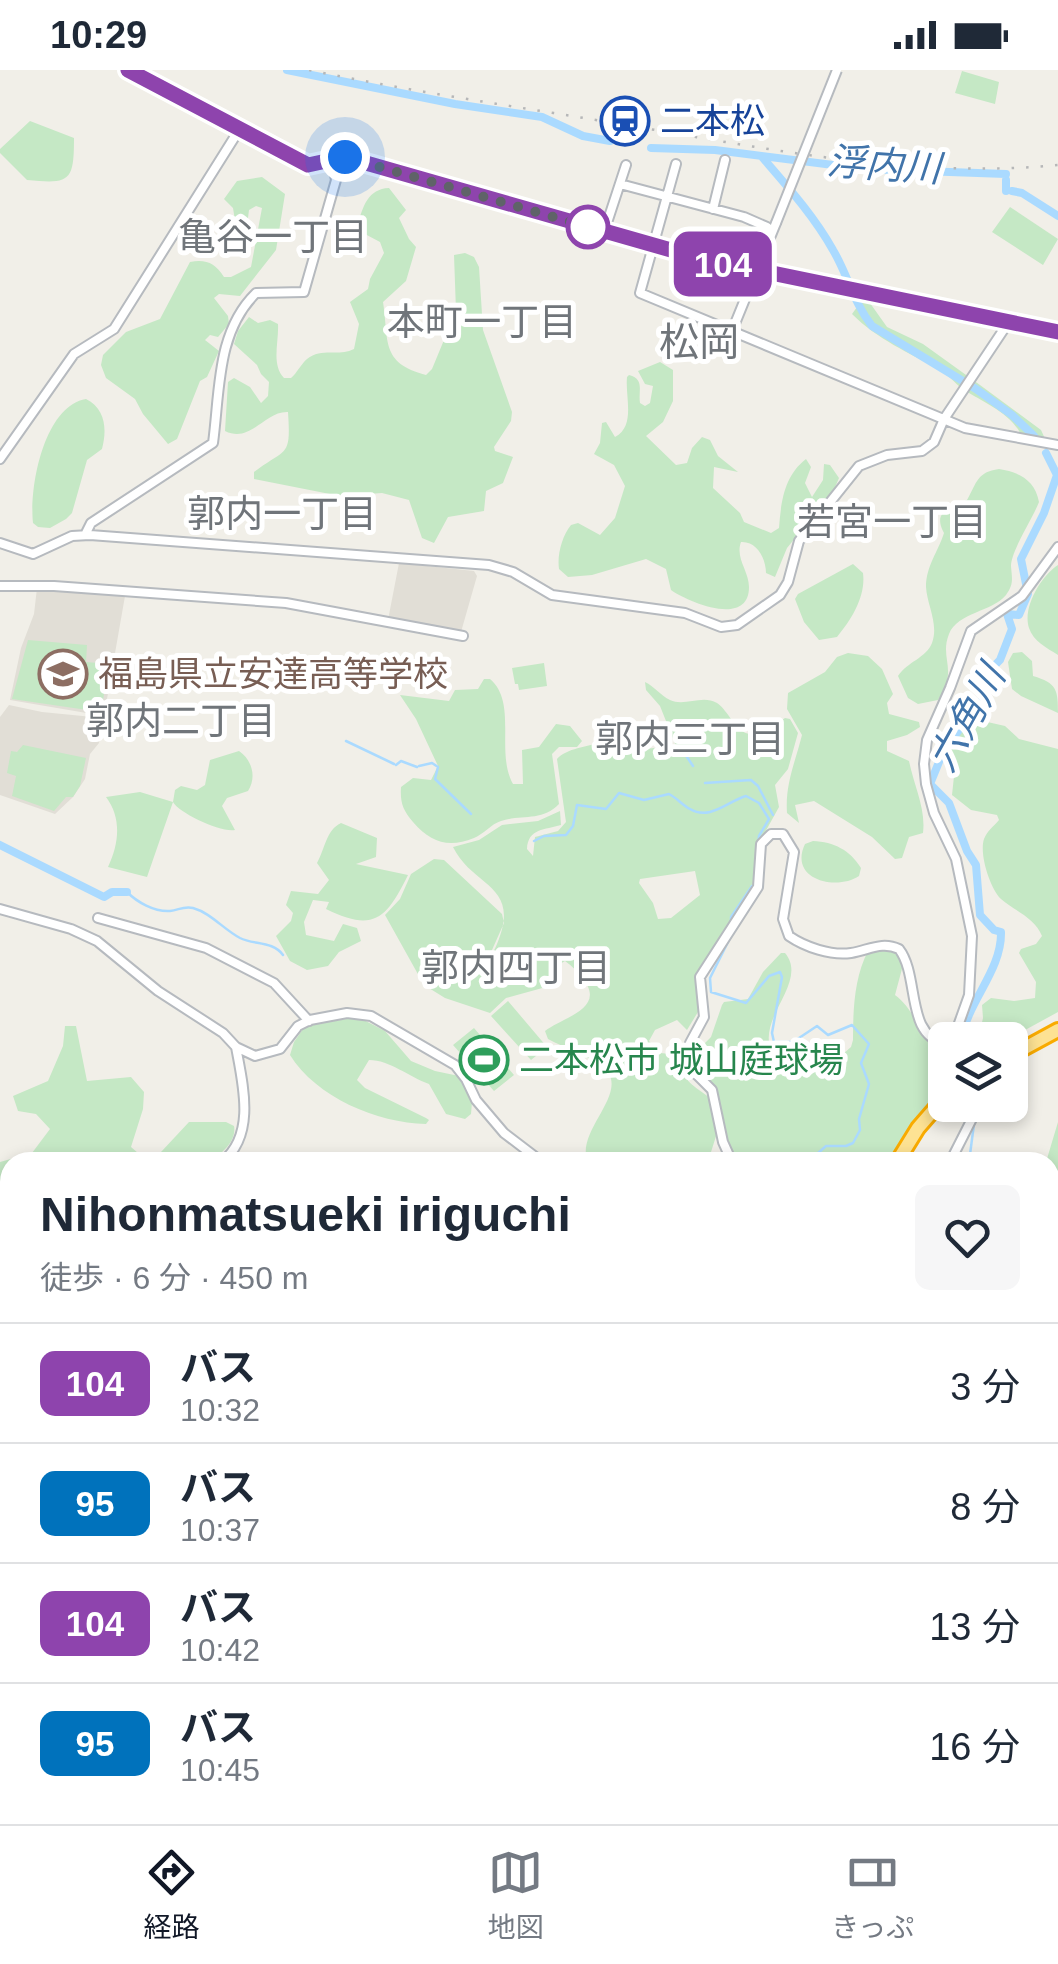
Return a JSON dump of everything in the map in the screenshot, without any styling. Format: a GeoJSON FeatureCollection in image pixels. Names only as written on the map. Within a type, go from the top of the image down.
{"type":"FeatureCollection","features":[{"type":"Feature","properties":{"kind":"highway"},"geometry":{"type":"LineString","coordinates":[[1028,1037],[1058,1021]]}},
{"type":"Feature","properties":{"kind":"highway"},"geometry":{"type":"LineString","coordinates":[[1028,1046],[1058,1030]]}},
{"type":"Feature","properties":{"kind":"highway"},"geometry":{"type":"LineString","coordinates":[[903,1152],[928,1117]]}},
{"type":"Feature","properties":{"kind":"highway"},"geometry":{"type":"LineString","coordinates":[[913,1152],[935,1122]]}},
{"type":"Feature","properties":{"kind":"street"},"geometry":{"type":"LineString","coordinates":[[128,70],[308,165],[345,157],[360,160],[756,272],[1058,332]]}},
{"type":"Feature","properties":{"kind":"street"},"geometry":{"type":"LineString","coordinates":[[732,330],[771,225],[837,70]]}},
{"type":"Feature","properties":{"kind":"street"},"geometry":{"type":"LineString","coordinates":[[0,459],[74,354],[114,329],[239,130]]}},
{"type":"Feature","properties":{"kind":"street"},"geometry":{"type":"LineString","coordinates":[[85,535],[90,523],[213,443],[229,337],[256,293],[304,292],[334,188],[332,160]]}},
{"type":"Feature","properties":{"kind":"street"},"geometry":{"type":"LineString","coordinates":[[712,209],[725,160]]}},
{"type":"Feature","properties":{"kind":"street"},"geometry":{"type":"LineString","coordinates":[[676,164],[640,293],[981,433],[1058,444]]}},
{"type":"Feature","properties":{"kind":"street"},"geometry":{"type":"LineString","coordinates":[[604,232],[626,165]]}},
{"type":"Feature","properties":{"kind":"street"},"geometry":{"type":"LineString","coordinates":[[620,184],[771,225]]}},
{"type":"Feature","properties":{"kind":"street"},"geometry":{"type":"LineString","coordinates":[[0,543],[33,554],[71,536],[85,535],[488,564],[513,572],[552,595],[685,613],[731,628],[780,595],[802,537],[859,466],[876,458],[924,450],[934,442],[944,419],[1008,323]]}},
{"type":"Feature","properties":{"kind":"street"},"geometry":{"type":"LineString","coordinates":[[960,1022],[968,995],[972,936],[956,859],[934,813],[926,784],[926,746],[970,630],[1018,599],[1058,547]]}},
{"type":"Feature","properties":{"kind":"street"},"geometry":{"type":"LineString","coordinates":[[0,586],[54,586],[286,603],[464,636]]}},
{"type":"Feature","properties":{"kind":"street"},"geometry":{"type":"LineString","coordinates":[[728,1152],[712,1090],[696,1074],[690,1042],[704,1017],[700,976],[758,887],[761,844],[771,834],[784,834],[794,852],[782,920],[789,936],[836,954],[878,945],[899,949],[908,962],[922,1029],[928,1036]]}},
{"type":"Feature","properties":{"kind":"street"},"geometry":{"type":"LineString","coordinates":[[0,908],[97,941],[158,991],[223,1033],[236,1047],[255,1056],[284,1046],[298,1026],[309,1021],[348,1013],[371,1016],[447,1059],[462,1072],[476,1100],[504,1133],[529,1152]]}},
{"type":"Feature","properties":{"kind":"street"},"geometry":{"type":"LineString","coordinates":[[98,918],[196,944],[223,956],[278,986],[309,1021]]}},
{"type":"Feature","properties":{"kind":"street"},"geometry":{"type":"LineString","coordinates":[[235,1152],[244,1128],[236,1047]]}},
{"type":"Feature","properties":{"kind":"street"},"geometry":{"type":"LineString","coordinates":[[955,1152],[970,1122]]}},
{"type":"Feature","properties":{"kind":"shaded area"},"geometry":{"type":"Polygon","coordinates":[[[399,563],[474,571],[477,576],[461,632],[388,620],[399,563]]]}},
{"type":"Feature","properties":{"kind":"shaded area","name":"福島県立安達高等学校"},"geometry":{"type":"Polygon","coordinates":[[[37,588],[125,596],[104,716],[10,700],[21,648],[34,614],[37,588]]]}},
{"type":"Feature","properties":{"kind":"shaded area"},"geometry":{"type":"Polygon","coordinates":[[[9,705],[103,718],[99,743],[90,754],[85,779],[55,814],[0,795],[0,717],[9,705]]]}},
{"type":"Feature","properties":{"kind":"green space"},"geometry":{"type":"Polygon","coordinates":[[[962,71],[999,82],[995,104],[955,93],[962,71]]]}},
{"type":"Feature","properties":{"kind":"green space"},"geometry":{"type":"Polygon","coordinates":[[[30,121],[74,138],[73,164],[67,177],[27,180],[0,153],[30,121]]]}},
{"type":"Feature","properties":{"kind":"green space"},"geometry":{"type":"Polygon","coordinates":[[[262,177],[285,194],[276,250],[240,296],[219,294],[214,298],[228,316],[229,324],[218,337],[210,335],[205,340],[219,351],[207,377],[200,381],[177,439],[168,444],[135,399],[106,378],[101,365],[103,355],[126,332],[160,319],[190,262],[210,263],[224,277],[251,267],[262,208],[249,210],[245,241],[239,245],[233,208],[224,199],[237,181],[262,177]]]}},
{"type":"Feature","properties":{"kind":"green space"},"geometry":{"type":"Polygon","coordinates":[[[389,188],[406,210],[399,218],[416,247],[406,281],[383,302],[387,339],[394,357],[426,375],[432,369],[456,311],[454,255],[465,253],[474,257],[479,267],[483,330],[512,412],[511,421],[494,447],[495,451],[513,457],[503,483],[486,491],[484,511],[448,517],[434,543],[422,538],[409,500],[382,493],[340,496],[254,479],[254,472],[287,445],[288,412],[272,416],[242,433],[225,431],[228,382],[234,378],[250,387],[261,403],[268,396],[269,382],[234,344],[249,317],[258,323],[270,320],[278,324],[277,360],[284,378],[291,378],[313,355],[354,349],[359,324],[350,302],[368,289],[384,253],[380,242],[363,233],[358,224],[371,195],[389,188]]]}},
{"type":"Feature","properties":{"kind":"green space"},"geometry":{"type":"Polygon","coordinates":[[[1010,207],[1058,239],[1043,265],[992,232],[1010,207]]]}},
{"type":"Feature","properties":{"kind":"green space"},"geometry":{"type":"Polygon","coordinates":[[[865,296],[887,327],[923,344],[980,385],[1041,430],[1047,443],[1023,439],[998,410],[862,323],[852,314],[865,296]]]}},
{"type":"Feature","properties":{"kind":"green space"},"geometry":{"type":"Polygon","coordinates":[[[660,362],[673,370],[673,401],[663,422],[646,436],[676,465],[687,463],[692,448],[702,437],[710,440],[718,456],[738,472],[714,467],[713,488],[740,513],[744,522],[771,533],[779,528],[788,481],[806,459],[811,467],[805,483],[812,497],[823,480],[824,464],[830,465],[839,478],[833,492],[787,548],[775,577],[766,573],[756,548],[741,542],[740,554],[749,587],[739,606],[716,608],[679,595],[671,590],[666,569],[646,559],[592,575],[568,577],[559,569],[561,546],[571,525],[578,523],[600,535],[615,518],[625,486],[614,465],[594,454],[600,443],[602,423],[606,422],[615,437],[625,426],[629,375],[639,382],[640,403],[650,403],[653,386],[645,384],[638,371],[660,362]]]}},
{"type":"Feature","properties":{"kind":"green space"},"geometry":{"type":"Polygon","coordinates":[[[86,399],[98,408],[103,421],[102,449],[87,460],[72,513],[50,528],[38,527],[33,523],[32,508],[42,450],[59,416],[86,399]]]}},
{"type":"Feature","properties":{"kind":"green space"},"geometry":{"type":"Polygon","coordinates":[[[999,469],[1025,478],[1039,502],[1012,560],[1010,588],[1000,601],[953,627],[947,643],[944,689],[938,700],[918,704],[908,698],[898,676],[932,643],[934,629],[927,579],[944,533],[940,520],[949,508],[967,500],[982,475],[999,469]]]}},
{"type":"Feature","properties":{"kind":"green space"},"geometry":{"type":"Polygon","coordinates":[[[853,564],[863,573],[857,607],[837,637],[819,640],[804,622],[795,599],[853,564]]]}},
{"type":"Feature","properties":{"kind":"green space"},"geometry":{"type":"Polygon","coordinates":[[[1058,565],[1058,655],[1034,637],[1028,611],[1035,592],[1058,565]]]}},
{"type":"Feature","properties":{"kind":"green space"},"geometry":{"type":"Polygon","coordinates":[[[28,640],[87,645],[86,662],[109,664],[101,712],[12,699],[28,640]]]}},
{"type":"Feature","properties":{"kind":"green space"},"geometry":{"type":"Polygon","coordinates":[[[1022,652],[1032,661],[1033,676],[1054,688],[1058,713],[1012,689],[1008,662],[1013,653],[1022,652]]]}},
{"type":"Feature","properties":{"kind":"green space"},"geometry":{"type":"Polygon","coordinates":[[[848,653],[868,656],[882,669],[893,694],[887,703],[889,714],[919,722],[920,727],[907,735],[887,741],[887,751],[909,761],[923,815],[923,833],[909,837],[902,858],[895,859],[872,837],[814,801],[795,805],[799,823],[787,813],[789,783],[802,735],[787,709],[788,693],[825,672],[837,657],[848,653]]]}},
{"type":"Feature","properties":{"kind":"green space"},"geometry":{"type":"Polygon","coordinates":[[[544,663],[547,686],[519,690],[512,668],[544,663]]]}},
{"type":"Feature","properties":{"kind":"green space"},"geometry":{"type":"Polygon","coordinates":[[[484,679],[490,679],[503,701],[506,757],[513,784],[523,784],[522,750],[539,747],[556,724],[570,726],[582,741],[577,747],[559,747],[552,754],[559,804],[552,810],[501,821],[465,841],[441,842],[420,829],[402,802],[401,787],[413,778],[431,780],[438,766],[400,695],[449,701],[455,690],[478,689],[484,679]]]}},
{"type":"Feature","properties":{"kind":"green space"},"geometry":{"type":"Polygon","coordinates":[[[645,682],[676,702],[717,703],[745,733],[755,734],[790,719],[798,733],[788,769],[775,785],[779,807],[758,845],[756,885],[700,971],[697,984],[701,1007],[687,1030],[677,1020],[655,1030],[649,1041],[660,1053],[681,1055],[688,1081],[710,1098],[718,1130],[711,1152],[586,1152],[612,1084],[605,1069],[548,1039],[545,1031],[580,1010],[590,997],[589,988],[565,961],[546,987],[506,998],[490,1013],[445,998],[424,985],[385,915],[400,899],[411,874],[434,859],[444,860],[502,914],[503,920],[503,909],[499,898],[453,847],[479,840],[502,825],[538,821],[560,811],[561,825],[530,837],[527,849],[533,856],[535,837],[558,831],[566,822],[557,759],[601,742],[602,722],[609,722],[614,733],[633,750],[676,746],[660,706],[646,690],[645,682]],[[695,871],[640,879],[658,919],[671,918],[700,895],[695,871]],[[502,927],[488,959],[475,962],[458,980],[471,975],[482,967],[490,957],[502,927]]]}},
{"type":"Feature","properties":{"kind":"green space"},"geometry":{"type":"Polygon","coordinates":[[[983,721],[1005,726],[1019,739],[1058,749],[1058,1012],[1028,1028],[1028,1022],[982,1022],[982,1005],[991,998],[1035,998],[1036,982],[1019,953],[1042,936],[1030,920],[1001,899],[989,879],[984,839],[999,820],[997,815],[971,810],[952,795],[955,767],[945,750],[951,734],[983,721]]]}},
{"type":"Feature","properties":{"kind":"green space"},"geometry":{"type":"Polygon","coordinates":[[[23,745],[86,758],[80,786],[73,797],[66,797],[54,811],[12,796],[16,776],[7,773],[11,751],[17,752],[23,745]]]}},
{"type":"Feature","properties":{"kind":"green space"},"geometry":{"type":"Polygon","coordinates":[[[239,751],[250,764],[253,775],[248,791],[227,798],[222,806],[235,830],[201,821],[173,802],[175,790],[181,786],[197,790],[205,785],[210,760],[239,751]]]}},
{"type":"Feature","properties":{"kind":"green space"},"geometry":{"type":"Polygon","coordinates":[[[140,792],[173,802],[147,877],[108,867],[117,831],[115,814],[106,797],[140,792]]]}},
{"type":"Feature","properties":{"kind":"green space"},"geometry":{"type":"Polygon","coordinates":[[[341,823],[377,838],[376,857],[356,864],[408,875],[393,903],[376,918],[356,920],[342,916],[326,909],[329,902],[313,900],[304,922],[306,935],[334,941],[343,924],[357,928],[361,941],[339,952],[328,966],[307,970],[290,961],[276,936],[291,921],[293,913],[286,905],[291,891],[318,894],[329,880],[317,863],[329,835],[341,823]]]}},
{"type":"Feature","properties":{"kind":"green space"},"geometry":{"type":"Polygon","coordinates":[[[813,841],[847,852],[861,868],[859,876],[828,882],[809,874],[802,856],[805,844],[813,841]]]}},
{"type":"Feature","properties":{"kind":"green space"},"geometry":{"type":"Polygon","coordinates":[[[886,948],[896,951],[903,965],[895,995],[928,1042],[928,1112],[895,1152],[732,1152],[717,1095],[697,1059],[697,1051],[711,1037],[724,1002],[748,999],[763,972],[785,953],[791,974],[769,1031],[769,1042],[792,1054],[836,1060],[851,1047],[853,1040],[855,995],[868,951],[886,948]]]}},
{"type":"Feature","properties":{"kind":"green space"},"geometry":{"type":"Polygon","coordinates":[[[508,1001],[547,1047],[531,1060],[491,1016],[508,1001]]]}},
{"type":"Feature","properties":{"kind":"green space"},"geometry":{"type":"Polygon","coordinates":[[[358,1017],[385,1031],[411,1061],[459,1076],[472,1102],[471,1114],[465,1119],[446,1114],[429,1084],[377,1061],[369,1060],[357,1080],[365,1088],[426,1118],[426,1124],[368,1113],[315,1083],[290,1055],[294,1042],[305,1026],[358,1017]]]}},
{"type":"Feature","properties":{"kind":"green space"},"geometry":{"type":"Polygon","coordinates":[[[65,1026],[76,1026],[87,1081],[131,1077],[144,1092],[131,1147],[137,1152],[33,1152],[50,1129],[36,1114],[18,1111],[13,1096],[48,1081],[63,1046],[65,1026]]]}},
{"type":"Feature","properties":{"kind":"green space","name":"二本松市 城山庭球場"},"geometry":{"type":"Polygon","coordinates":[[[474,1028],[514,1075],[494,1091],[453,1045],[474,1028]]]}},
{"type":"Feature","properties":{"kind":"green space"},"geometry":{"type":"Polygon","coordinates":[[[189,1122],[226,1122],[234,1126],[222,1152],[161,1152],[189,1122]]]}},
{"type":"Feature","properties":{"kind":"green space"},"geometry":{"type":"Polygon","coordinates":[[[1058,1122],[1058,1152],[1049,1152],[1058,1122]]]}},
{"type":"Feature","properties":{"kind":"waterway","name":"六角川"},"geometry":{"type":"LineString","coordinates":[[287,70],[542,117],[583,136],[610,141]]}},
{"type":"Feature","properties":{"kind":"waterway","name":"浮内川"},"geometry":{"type":"LineString","coordinates":[[651,148],[715,150],[865,169],[1006,174]]}},
{"type":"Feature","properties":{"kind":"waterway","name":"六角川"},"geometry":{"type":"LineString","coordinates":[[762,157],[826,237],[872,326],[976,389],[1034,436]]}},
{"type":"Feature","properties":{"kind":"waterway","name":"浮内川"},"geometry":{"type":"LineString","coordinates":[[1006,180],[1006,191]]}},
{"type":"Feature","properties":{"kind":"waterway","name":"浮内川"},"geometry":{"type":"LineString","coordinates":[[1012,191],[1022,193],[1058,216]]}},
{"type":"Feature","properties":{"kind":"waterway","name":"六角川"},"geometry":{"type":"LineString","coordinates":[[966,1022],[991,973],[1001,932],[980,915],[976,865],[949,803],[930,784],[941,757],[980,707],[991,669],[1000,660],[1012,629],[1007,614],[1019,615],[1028,594],[1021,559],[1044,513],[1057,475],[1046,453]]}},
{"type":"Feature","properties":{"kind":"waterway"},"geometry":{"type":"LineString","coordinates":[[346,741],[394,764]]}},
{"type":"Feature","properties":{"kind":"waterway"},"geometry":{"type":"LineString","coordinates":[[685,746],[693,766]]}},
{"type":"Feature","properties":{"kind":"waterway"},"geometry":{"type":"LineString","coordinates":[[396,765],[401,761],[417,767]]}},
{"type":"Feature","properties":{"kind":"waterway"},"geometry":{"type":"LineString","coordinates":[[419,766],[432,763],[438,767],[435,779],[471,814]]}},
{"type":"Feature","properties":{"kind":"waterway"},"geometry":{"type":"LineString","coordinates":[[705,783],[751,780],[773,815]]}},
{"type":"Feature","properties":{"kind":"waterway"},"geometry":{"type":"LineString","coordinates":[[534,841],[544,836],[566,835],[573,826],[577,805],[606,809],[619,793],[644,800],[669,794],[690,809],[705,813],[746,796],[759,803],[769,819],[759,836],[756,863]]}},
{"type":"Feature","properties":{"kind":"waterway"},"geometry":{"type":"LineString","coordinates":[[0,845],[104,897],[112,892],[127,892]]}},
{"type":"Feature","properties":{"kind":"waterway"},"geometry":{"type":"LineString","coordinates":[[731,927],[731,917],[752,886]]}},
{"type":"Feature","properties":{"kind":"waterway"},"geometry":{"type":"LineString","coordinates":[[127,892],[158,910],[199,910],[240,938],[274,947],[283,955]]}},
{"type":"Feature","properties":{"kind":"waterway"},"geometry":{"type":"LineString","coordinates":[[732,934],[710,978],[711,992],[746,1003],[769,976],[780,972],[774,1042],[793,1042],[817,1026],[828,1035],[852,1025],[869,1044],[861,1063],[869,1084],[859,1119],[860,1130],[853,1143],[826,1146],[819,1152]]}},
{"type":"Feature","properties":{"kind":"waterway"},"geometry":{"type":"LineString","coordinates":[[970,1152],[975,1122]]}},
{"type":"Feature","properties":{"kind":"railway"},"geometry":{"type":"LineString","coordinates":[[309,70],[841,159],[949,168],[1058,165]]}},
{"type":"Feature","properties":{"kind":"bus line","name":"104"},"geometry":{"type":"LineString","coordinates":[[128,70],[308,165],[345,157],[756,272],[1058,332]]}},
{"type":"Feature","properties":{"kind":"place","name":"二本松"},"geometry":{"type":"Point","coordinates":[625,121]}},
{"type":"Feature","properties":{"kind":"place","name":"福島県立安達高等学校"},"geometry":{"type":"Point","coordinates":[63,674]}},
{"type":"Feature","properties":{"kind":"place","name":"二本松市 城山庭球場"},"geometry":{"type":"Point","coordinates":[484,1060]}},
{"type":"Feature","properties":{"kind":"district","name":"亀谷一丁目"},"geometry":{"type":"Point","coordinates":[273,237]}},
{"type":"Feature","properties":{"kind":"district","name":"本町一丁目"},"geometry":{"type":"Point","coordinates":[482,322]}},
{"type":"Feature","properties":{"kind":"district","name":"松岡"},"geometry":{"type":"Point","coordinates":[699,342]}},
{"type":"Feature","properties":{"kind":"district","name":"郭内一丁目"},"geometry":{"type":"Point","coordinates":[282,514]}},
{"type":"Feature","properties":{"kind":"district","name":"若宮一丁目"},"geometry":{"type":"Point","coordinates":[892,522]}},
{"type":"Feature","properties":{"kind":"district","name":"郭内二丁目"},"geometry":{"type":"Point","coordinates":[181,721]}},
{"type":"Feature","properties":{"kind":"district","name":"郭内三丁目"},"geometry":{"type":"Point","coordinates":[690,739]}},
{"type":"Feature","properties":{"kind":"district","name":"郭内四丁目"},"geometry":{"type":"Point","coordinates":[516,968]}},
{"type":"Feature","properties":{"kind":"route"},"geometry":{"type":"LineString","coordinates":[[345,157],[592,228],[588,227]]}}]}
